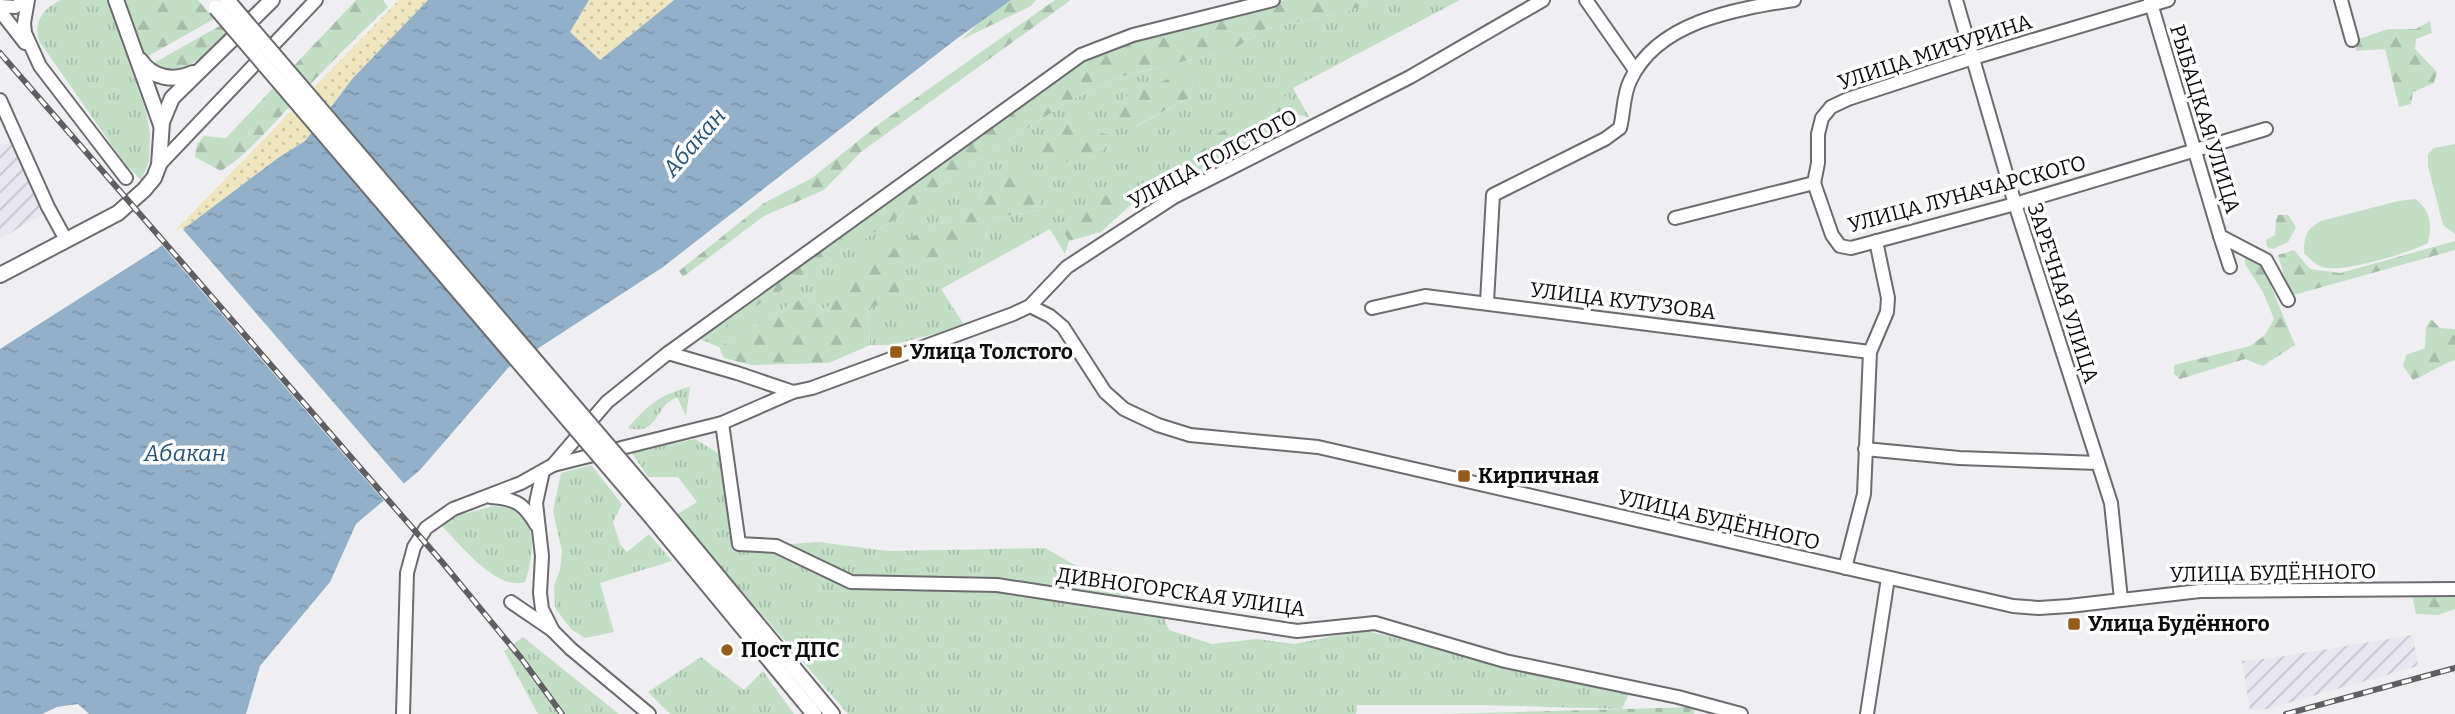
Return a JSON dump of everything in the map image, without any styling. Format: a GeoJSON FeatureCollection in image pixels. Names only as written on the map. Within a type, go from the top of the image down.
{"type":"FeatureCollection","features":[{"type":"Feature","properties":{"kind":"main road"},"geometry":{"type":"LineString","coordinates":[[116,0],[162,127]]}},
{"type":"Feature","properties":{"kind":"main road"},"geometry":{"type":"LineString","coordinates":[[0,275],[118,213],[134,200],[149,184],[159,165],[162,127],[172,98],[272,0]]}},
{"type":"Feature","properties":{"kind":"main road"},"geometry":{"type":"LineString","coordinates":[[218,3],[832,714]]}},
{"type":"Feature","properties":{"kind":"main road"},"geometry":{"type":"LineString","coordinates":[[137,56],[149,70],[169,78],[183,77],[199,70]]}},
{"type":"Feature","properties":{"kind":"main road"},"geometry":{"type":"LineString","coordinates":[[658,515],[814,714]]}},
{"type":"Feature","properties":{"kind":"main road"},"geometry":{"type":"LineString","coordinates":[[798,693],[807,714]]}},
{"type":"Feature","properties":{"kind":"street"},"geometry":{"type":"LineString","coordinates":[[27,0],[15,7],[0,9],[126,178]]}},
{"type":"Feature","properties":{"kind":"street"},"geometry":{"type":"LineString","coordinates":[[27,0],[24,28],[36,58]]}},
{"type":"Feature","properties":{"kind":"street"},"geometry":{"type":"LineString","coordinates":[[159,165],[316,0]]}},
{"type":"Feature","properties":{"kind":"street"},"geometry":{"type":"LineString","coordinates":[[403,714],[407,573],[414,547],[426,528],[453,509],[490,497],[548,468],[607,402],[668,353],[1081,55],[1133,35],[1273,0]]}},
{"type":"Feature","properties":{"kind":"street","name":"УЛИЦА ТОЛСТОГО"},"geometry":{"type":"LineString","coordinates":[[548,468],[722,423],[793,393],[813,388],[1030,306],[1066,267],[1174,197],[1410,77],[1543,0]]}},
{"type":"Feature","properties":{"kind":"street"},"geometry":{"type":"LineString","coordinates":[[1586,0],[1635,70]]}},
{"type":"Feature","properties":{"kind":"street"},"geometry":{"type":"LineString","coordinates":[[1487,302],[1493,195],[1605,139],[1620,128],[1628,83],[1635,70],[1641,60],[1673,34],[1741,10],[1794,0]]}},
{"type":"Feature","properties":{"kind":"street","name":"ЗАРЕЧНАЯ УЛИЦА"},"geometry":{"type":"LineString","coordinates":[[1956,0],[2015,204],[2111,503],[2121,599]]}},
{"type":"Feature","properties":{"kind":"street","name":"УЛИЦА МИЧУРИНА"},"geometry":{"type":"LineString","coordinates":[[1814,183],[1818,163],[1818,134],[1822,118],[1831,107],[1973,58],[2150,3],[2168,0]]}},
{"type":"Feature","properties":{"kind":"street"},"geometry":{"type":"LineString","coordinates":[[2341,0],[2352,40]]}},
{"type":"Feature","properties":{"kind":"street","name":"РЫБАЦКАЯ УЛИЦА"},"geometry":{"type":"LineString","coordinates":[[2150,3],[2220,236],[2266,260],[2288,300]]}},
{"type":"Feature","properties":{"kind":"street"},"geometry":{"type":"LineString","coordinates":[[0,100],[66,240]]}},
{"type":"Feature","properties":{"kind":"street","name":"УЛИЦА ЛУНАЧАРСКОГО"},"geometry":{"type":"LineString","coordinates":[[1814,183],[1832,235],[1840,246],[1851,248],[2015,204],[2266,129]]}},
{"type":"Feature","properties":{"kind":"street"},"geometry":{"type":"LineString","coordinates":[[0,139],[15,136]]}},
{"type":"Feature","properties":{"kind":"street"},"geometry":{"type":"LineString","coordinates":[[1675,218],[1814,183]]}},
{"type":"Feature","properties":{"kind":"street"},"geometry":{"type":"LineString","coordinates":[[2220,236],[2230,267]]}},
{"type":"Feature","properties":{"kind":"street"},"geometry":{"type":"LineString","coordinates":[[1844,568],[1864,494],[1871,352],[1884,320],[1888,298],[1876,241]]}},
{"type":"Feature","properties":{"kind":"street","name":"УЛИЦА КУТУЗОВА"},"geometry":{"type":"LineString","coordinates":[[1372,308],[1425,296],[1871,352]]}},
{"type":"Feature","properties":{"kind":"street","name":"УЛИЦА БУДЁННОГО"},"geometry":{"type":"LineString","coordinates":[[1030,306],[1050,316],[1063,327],[1105,393],[1124,409],[1158,425],[1190,435],[1318,447],[2013,606],[2069,606],[2200,591],[2455,589]]}},
{"type":"Feature","properties":{"kind":"street"},"geometry":{"type":"LineString","coordinates":[[668,353],[793,393]]}},
{"type":"Feature","properties":{"kind":"street","name":"ДИВНОГОРСКАЯ УЛИЦА"},"geometry":{"type":"LineString","coordinates":[[722,423],[739,544],[776,546],[850,582],[997,585],[1297,631],[1375,623],[1505,661],[1665,694],[1741,714]]}},
{"type":"Feature","properties":{"kind":"street"},"geometry":{"type":"LineString","coordinates":[[1865,449],[1959,458],[2098,463]]}},
{"type":"Feature","properties":{"kind":"street"},"geometry":{"type":"LineString","coordinates":[[548,468],[536,503],[542,556],[542,609],[552,630]]}},
{"type":"Feature","properties":{"kind":"street"},"geometry":{"type":"LineString","coordinates":[[490,497],[509,498],[526,508],[539,530]]}},
{"type":"Feature","properties":{"kind":"street"},"geometry":{"type":"LineString","coordinates":[[1867,714],[1888,578]]}},
{"type":"Feature","properties":{"kind":"street"},"geometry":{"type":"LineString","coordinates":[[511,602],[552,630],[649,714]]}},
{"type":"Feature","properties":{"kind":"shaded area"},"geometry":{"type":"Polygon","coordinates":[[[11,143],[43,214],[0,239],[0,145],[11,143]]]}},
{"type":"Feature","properties":{"kind":"shaded area"},"geometry":{"type":"Polygon","coordinates":[[[2413,635],[2418,666],[2267,709],[2250,711],[2242,661],[2413,635]]]}},
{"type":"Feature","properties":{"kind":"green space"},"geometry":{"type":"Polygon","coordinates":[[[61,0],[108,2],[146,112],[150,133],[149,162],[141,180],[125,164],[39,41],[37,28],[41,16],[61,0]]]}},
{"type":"Feature","properties":{"kind":"green space"},"geometry":{"type":"Polygon","coordinates":[[[120,0],[198,0],[214,19],[143,59],[120,0]]]}},
{"type":"Feature","properties":{"kind":"green space"},"geometry":{"type":"Polygon","coordinates":[[[356,0],[383,0],[388,7],[258,140],[231,164],[221,171],[195,157],[197,144],[204,136],[226,138],[356,0]]]}},
{"type":"Feature","properties":{"kind":"green space"},"geometry":{"type":"Polygon","coordinates":[[[1003,0],[1036,0],[1031,6],[961,40],[1003,0]]]}},
{"type":"Feature","properties":{"kind":"green space"},"geometry":{"type":"Polygon","coordinates":[[[1055,0],[1071,0],[861,152],[824,190],[764,216],[683,277],[679,271],[764,203],[812,178],[879,124],[1055,0]]]}},
{"type":"Feature","properties":{"kind":"green space"},"geometry":{"type":"Polygon","coordinates":[[[1285,0],[1381,0],[1347,11],[1265,29],[1234,49],[1120,77],[1069,101],[956,175],[888,224],[702,340],[702,319],[1106,39],[1285,0]]]}},
{"type":"Feature","properties":{"kind":"green space"},"geometry":{"type":"Polygon","coordinates":[[[1381,0],[1460,0],[1293,88],[1309,117],[1298,115],[1287,96],[1186,166],[1184,181],[1135,201],[1118,185],[1059,226],[1069,241],[1065,254],[1050,229],[941,289],[965,326],[892,345],[870,345],[868,309],[904,267],[984,242],[990,219],[1040,210],[991,172],[973,209],[923,231],[834,304],[824,309],[805,296],[719,347],[702,340],[888,224],[956,175],[1069,101],[1120,77],[1234,49],[1265,29],[1347,11],[1381,0]],[[1193,74],[1136,126],[1203,91],[1193,74]]]}},
{"type":"Feature","properties":{"kind":"green space"},"geometry":{"type":"Polygon","coordinates":[[[2430,21],[2432,33],[2416,39],[2415,49],[2437,72],[2434,83],[2413,92],[2411,104],[2399,107],[2385,49],[2356,51],[2356,40],[2388,29],[2416,29],[2430,21]]]}},
{"type":"Feature","properties":{"kind":"green space"},"geometry":{"type":"Polygon","coordinates":[[[221,25],[228,32],[194,62],[175,70],[154,63],[221,25]]]}},
{"type":"Feature","properties":{"kind":"green space"},"geometry":{"type":"Polygon","coordinates":[[[1193,74],[1203,91],[1135,126],[1113,119],[1124,97],[1178,75],[1193,74]]]}},
{"type":"Feature","properties":{"kind":"green space"},"geometry":{"type":"Polygon","coordinates":[[[1288,95],[1298,115],[1241,153],[1184,181],[1186,166],[1219,133],[1288,95]]]}},
{"type":"Feature","properties":{"kind":"green space"},"geometry":{"type":"Polygon","coordinates":[[[1066,123],[1109,135],[1102,151],[1056,165],[1030,155],[1047,134],[1066,123]]]}},
{"type":"Feature","properties":{"kind":"green space"},"geometry":{"type":"Polygon","coordinates":[[[2455,144],[2455,234],[2443,225],[2428,166],[2428,154],[2434,148],[2455,144]]]}},
{"type":"Feature","properties":{"kind":"green space"},"geometry":{"type":"Polygon","coordinates":[[[991,172],[1036,174],[1040,210],[990,219],[984,242],[905,267],[898,296],[868,309],[870,345],[829,363],[751,365],[724,358],[719,347],[805,296],[824,309],[834,304],[834,280],[923,231],[973,209],[991,172]]]}},
{"type":"Feature","properties":{"kind":"green space"},"geometry":{"type":"Polygon","coordinates":[[[1118,185],[1135,201],[1101,232],[1069,241],[1059,226],[1078,210],[1118,185]]]}},
{"type":"Feature","properties":{"kind":"green space"},"geometry":{"type":"Polygon","coordinates":[[[2415,199],[2429,218],[2428,243],[2407,252],[2349,267],[2320,266],[2304,253],[2307,234],[2321,221],[2415,199]]]}},
{"type":"Feature","properties":{"kind":"green space"},"geometry":{"type":"Polygon","coordinates":[[[2278,215],[2288,215],[2296,227],[2288,242],[2273,249],[2267,247],[2266,240],[2275,235],[2278,215]]]}},
{"type":"Feature","properties":{"kind":"green space"},"geometry":{"type":"Polygon","coordinates":[[[2455,241],[2455,250],[2290,296],[2278,255],[2294,250],[2310,269],[2340,273],[2455,241]]]}},
{"type":"Feature","properties":{"kind":"green space"},"geometry":{"type":"Polygon","coordinates":[[[2245,255],[2262,264],[2295,345],[2263,366],[2245,359],[2180,379],[2174,374],[2174,365],[2250,346],[2265,335],[2274,319],[2263,292],[2245,264],[2245,255]]]}},
{"type":"Feature","properties":{"kind":"green space"},"geometry":{"type":"Polygon","coordinates":[[[2431,319],[2440,328],[2455,329],[2455,360],[2413,380],[2403,366],[2406,355],[2425,348],[2426,327],[2431,319]]]}},
{"type":"Feature","properties":{"kind":"green space"},"geometry":{"type":"Polygon","coordinates":[[[690,387],[686,416],[677,397],[666,405],[650,426],[641,429],[628,428],[655,402],[670,393],[690,387]]]}},
{"type":"Feature","properties":{"kind":"green space"},"geometry":{"type":"Polygon","coordinates":[[[695,439],[718,453],[736,548],[819,542],[887,551],[1045,548],[1163,615],[1169,630],[1212,644],[1257,639],[1295,644],[1362,630],[1630,692],[1622,709],[1357,705],[1356,714],[848,714],[676,515],[697,502],[678,477],[648,477],[632,453],[695,439]]]}},
{"type":"Feature","properties":{"kind":"green space"},"geometry":{"type":"Polygon","coordinates":[[[591,465],[622,504],[613,522],[620,544],[627,552],[649,534],[672,561],[600,583],[614,632],[585,638],[571,629],[555,608],[554,586],[560,570],[562,552],[553,511],[561,473],[591,465]]]}},
{"type":"Feature","properties":{"kind":"green space"},"geometry":{"type":"Polygon","coordinates":[[[493,506],[517,511],[526,519],[532,546],[525,582],[514,583],[491,573],[440,524],[455,516],[493,506]]]}},
{"type":"Feature","properties":{"kind":"green space"},"geometry":{"type":"Polygon","coordinates":[[[2455,591],[2455,609],[2438,615],[2416,614],[2412,594],[2455,591]]]}},
{"type":"Feature","properties":{"kind":"green space"},"geometry":{"type":"Polygon","coordinates":[[[523,637],[619,714],[538,714],[504,651],[523,637]]]}},
{"type":"Feature","properties":{"kind":"green space"},"geometry":{"type":"Polygon","coordinates":[[[701,657],[744,690],[763,671],[794,714],[670,714],[648,692],[701,657]]]}},
{"type":"Feature","properties":{"kind":"green space"},"geometry":{"type":"Polygon","coordinates":[[[1695,707],[1694,714],[1441,714],[1695,707]]]}},
{"type":"Feature","properties":{"kind":"sand"},"geometry":{"type":"Polygon","coordinates":[[[399,0],[428,0],[353,78],[305,141],[278,158],[157,249],[399,0]]]}},
{"type":"Feature","properties":{"kind":"sand"},"geometry":{"type":"Polygon","coordinates":[[[589,0],[674,0],[600,60],[570,32],[589,0]]]}},
{"type":"Feature","properties":{"kind":"water","name":"Абакан"},"geometry":{"type":"Polygon","coordinates":[[[428,0],[589,0],[570,32],[600,60],[674,0],[1011,0],[955,40],[663,267],[508,368],[420,470],[356,524],[330,582],[260,666],[246,714],[89,714],[78,704],[57,707],[42,714],[0,714],[0,349],[157,249],[278,158],[305,141],[353,78],[428,0]]]}},
{"type":"Feature","properties":{"kind":"pier"},"geometry":{"type":"Polygon","coordinates":[[[181,227],[406,486],[386,503],[160,243],[181,227]]]}},
{"type":"Feature","properties":{"kind":"railway"},"geometry":{"type":"LineString","coordinates":[[0,53],[442,562],[521,658],[562,714]]}},
{"type":"Feature","properties":{"kind":"railway"},"geometry":{"type":"LineString","coordinates":[[2286,714],[2455,668]]}},
{"type":"Feature","properties":{"kind":"place","name":"Улица Толстого"},"geometry":{"type":"Point","coordinates":[896,352]}},
{"type":"Feature","properties":{"kind":"place","name":"Кирпичная"},"geometry":{"type":"Point","coordinates":[1464,476]}},
{"type":"Feature","properties":{"kind":"place","name":"Улица Будённого"},"geometry":{"type":"Point","coordinates":[2074,624]}},
{"type":"Feature","properties":{"kind":"place","name":"Пост ДПС"},"geometry":{"type":"Point","coordinates":[727,650]}}]}
